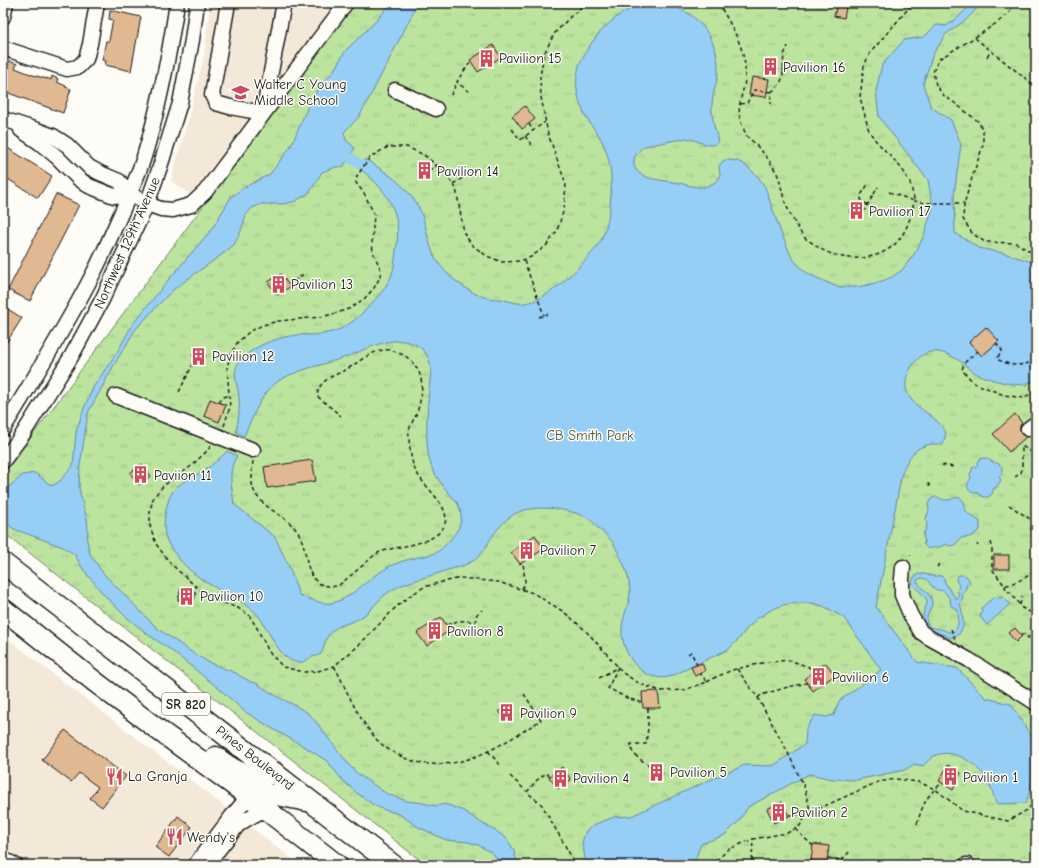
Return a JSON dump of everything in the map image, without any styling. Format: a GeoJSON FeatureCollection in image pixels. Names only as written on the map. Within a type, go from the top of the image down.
{"type":"FeatureCollection","features":[{"type":"Feature","properties":{"kind":"highway","name":"Pines Boulevard"},"geometry":{"type":"LineString","coordinates":[[3,563],[393,865]]}},
{"type":"Feature","properties":{"kind":"highway","name":"SR 820"},"geometry":{"type":"LineString","coordinates":[[3,609],[94,681],[258,803],[337,865]]}},
{"type":"Feature","properties":{"kind":"highway"},"geometry":{"type":"LineString","coordinates":[[160,731],[178,729],[222,761],[244,774],[256,777],[267,776],[274,772]]}},
{"type":"Feature","properties":{"kind":"highway"},"geometry":{"type":"LineString","coordinates":[[258,803],[262,794],[277,795],[311,802]]}},
{"type":"Feature","properties":{"kind":"street"},"geometry":{"type":"LineString","coordinates":[[3,17],[6,3]]}},
{"type":"Feature","properties":{"kind":"street"},"geometry":{"type":"LineString","coordinates":[[3,48],[67,69],[78,67],[86,59],[97,3]]}},
{"type":"Feature","properties":{"kind":"street","name":"Northwest 129th Avenue"},"geometry":{"type":"LineString","coordinates":[[3,429],[83,294],[130,194],[143,161],[160,101],[177,3]]}},
{"type":"Feature","properties":{"kind":"street","name":"Northwest 129th Avenue"},"geometry":{"type":"LineString","coordinates":[[3,461],[23,434],[71,357],[102,300],[147,204],[180,103],[192,40],[197,3]]}},
{"type":"Feature","properties":{"kind":"street"},"geometry":{"type":"LineString","coordinates":[[228,3],[212,95],[216,103],[263,113]]}},
{"type":"Feature","properties":{"kind":"street"},"geometry":{"type":"LineString","coordinates":[[263,113],[284,3]]}},
{"type":"Feature","properties":{"kind":"street"},"geometry":{"type":"LineString","coordinates":[[4,119],[53,136],[67,145],[90,167],[119,181],[130,194],[147,204],[161,209],[173,210],[191,205],[205,192],[346,3]]}},
{"type":"Feature","properties":{"kind":"street"},"geometry":{"type":"LineString","coordinates":[[396,90],[436,109]]}},
{"type":"Feature","properties":{"kind":"street"},"geometry":{"type":"LineString","coordinates":[[4,119],[40,143],[79,180],[89,186],[114,196],[130,194]]}},
{"type":"Feature","properties":{"kind":"street"},"geometry":{"type":"LineString","coordinates":[[62,163],[74,151]]}},
{"type":"Feature","properties":{"kind":"street"},"geometry":{"type":"LineString","coordinates":[[116,396],[253,450]]}},
{"type":"Feature","properties":{"kind":"street"},"geometry":{"type":"LineString","coordinates":[[908,559],[902,579],[902,595],[911,616],[921,632],[974,663],[1036,703]]}},
{"type":"Feature","properties":{"kind":"street"},"geometry":{"type":"LineString","coordinates":[[195,865],[243,802],[258,803]]}},
{"type":"Feature","properties":{"kind":"street"},"geometry":{"type":"LineString","coordinates":[[206,865],[258,803]]}},
{"type":"Feature","properties":{"kind":"street"},"geometry":{"type":"LineString","coordinates":[[3,859],[15,865]]}},
{"type":"Feature","properties":{"kind":"path"},"geometry":{"type":"LineString","coordinates":[[587,3],[571,16],[554,34],[544,54],[540,77],[541,97],[548,134],[566,184],[564,209],[557,231],[546,246],[531,257],[520,261],[502,262],[487,256],[472,245],[464,232],[456,188],[442,170],[424,155],[407,147],[388,147],[370,157],[357,176],[356,183],[367,199],[374,214],[372,242],[373,252],[381,270],[380,277],[374,288],[351,308],[321,317],[278,321],[263,325],[250,331],[237,343],[227,367],[230,407],[218,436],[207,451],[190,467],[163,486],[153,498],[150,512],[150,526],[156,544],[171,564],[210,598],[238,608],[249,615],[269,652],[283,667],[304,672],[318,671],[334,666],[357,647],[396,607],[424,587],[461,578],[498,582],[534,592],[564,612],[585,630],[623,673],[640,684],[661,691],[684,690],[737,669],[762,663],[789,660],[809,667],[812,672]]}},
{"type":"Feature","properties":{"kind":"path"},"geometry":{"type":"LineString","coordinates":[[718,3],[735,32],[745,62],[745,80],[740,104],[740,117],[747,136],[764,154],[777,172],[785,201],[799,229],[806,239],[823,250],[840,257],[856,259],[872,257],[886,252],[896,244],[904,235],[909,223],[914,202],[910,183],[904,172],[869,131],[860,97],[864,66],[870,53],[913,3]]}},
{"type":"Feature","properties":{"kind":"path"},"geometry":{"type":"LineString","coordinates":[[1014,3],[1009,13],[998,22],[939,59],[933,72],[936,85],[943,95],[979,122],[983,131],[983,145],[964,203],[963,219],[972,232],[985,242],[1016,243],[1036,255]]}},
{"type":"Feature","properties":{"kind":"path"},"geometry":{"type":"LineString","coordinates":[[974,38],[1036,87]]}},
{"type":"Feature","properties":{"kind":"path"},"geometry":{"type":"LineString","coordinates":[[740,104],[747,103],[754,90],[771,92],[776,89],[782,81],[784,54],[788,46]]}},
{"type":"Feature","properties":{"kind":"path"},"geometry":{"type":"LineString","coordinates":[[987,57],[991,51]]}},
{"type":"Feature","properties":{"kind":"path"},"geometry":{"type":"LineString","coordinates":[[451,95],[457,82],[470,63]]}},
{"type":"Feature","properties":{"kind":"path"},"geometry":{"type":"LineString","coordinates":[[768,69],[800,71]]}},
{"type":"Feature","properties":{"kind":"path"},"geometry":{"type":"LineString","coordinates":[[457,82],[469,92]]}},
{"type":"Feature","properties":{"kind":"path"},"geometry":{"type":"LineString","coordinates":[[771,92],[771,104]]}},
{"type":"Feature","properties":{"kind":"path"},"geometry":{"type":"LineString","coordinates":[[512,129],[520,140],[546,122]]}},
{"type":"Feature","properties":{"kind":"path"},"geometry":{"type":"LineString","coordinates":[[529,124],[533,131]]}},
{"type":"Feature","properties":{"kind":"path"},"geometry":{"type":"LineString","coordinates":[[525,136],[533,146]]}},
{"type":"Feature","properties":{"kind":"path"},"geometry":{"type":"LineString","coordinates":[[429,170],[437,166]]}},
{"type":"Feature","properties":{"kind":"path"},"geometry":{"type":"LineString","coordinates":[[452,184],[474,171]]}},
{"type":"Feature","properties":{"kind":"path"},"geometry":{"type":"LineString","coordinates":[[868,204],[861,200],[861,196],[869,182]]}},
{"type":"Feature","properties":{"kind":"path"},"geometry":{"type":"LineString","coordinates":[[862,210],[864,211],[878,187]]}},
{"type":"Feature","properties":{"kind":"path"},"geometry":{"type":"LineString","coordinates":[[889,192],[914,202],[926,204],[964,203]]}},
{"type":"Feature","properties":{"kind":"path"},"geometry":{"type":"LineString","coordinates":[[524,260],[544,315]]}},
{"type":"Feature","properties":{"kind":"path"},"geometry":{"type":"LineString","coordinates":[[288,285],[304,274]]}},
{"type":"Feature","properties":{"kind":"path"},"geometry":{"type":"LineString","coordinates":[[539,317],[548,314]]}},
{"type":"Feature","properties":{"kind":"path"},"geometry":{"type":"LineString","coordinates":[[996,343],[1002,350],[997,359],[1006,364],[1023,365],[1036,362]]}},
{"type":"Feature","properties":{"kind":"path"},"geometry":{"type":"LineString","coordinates":[[253,450],[252,483],[255,494],[266,506],[291,524],[299,534],[303,544],[308,568],[312,576],[324,585],[338,586],[378,553],[424,541],[435,536],[443,527],[446,518],[444,509],[419,476],[413,465],[409,433],[412,421],[418,411],[422,384],[420,372],[413,362],[405,355],[393,350],[384,349],[370,354],[349,368],[326,379],[318,388],[317,396],[341,416]]}},
{"type":"Feature","properties":{"kind":"path"},"geometry":{"type":"LineString","coordinates":[[978,351],[964,363],[962,370],[974,383],[1004,395],[1023,398],[1036,391]]}},
{"type":"Feature","properties":{"kind":"path"},"geometry":{"type":"LineString","coordinates":[[179,392],[195,360]]}},
{"type":"Feature","properties":{"kind":"path"},"geometry":{"type":"LineString","coordinates":[[219,402],[223,397],[230,394]]}},
{"type":"Feature","properties":{"kind":"path"},"geometry":{"type":"LineString","coordinates":[[1015,477],[1022,469],[1022,446],[1036,455]]}},
{"type":"Feature","properties":{"kind":"path"},"geometry":{"type":"LineString","coordinates":[[942,465],[954,467]]}},
{"type":"Feature","properties":{"kind":"path"},"geometry":{"type":"LineString","coordinates":[[928,482],[931,489]]}},
{"type":"Feature","properties":{"kind":"path"},"geometry":{"type":"LineString","coordinates":[[1009,505],[1033,521]]}},
{"type":"Feature","properties":{"kind":"path"},"geometry":{"type":"LineString","coordinates":[[1033,521],[1031,532],[1036,543]]}},
{"type":"Feature","properties":{"kind":"path"},"geometry":{"type":"LineString","coordinates":[[991,542],[992,569],[1005,586],[1006,592],[1010,592],[1020,605],[1036,615]]}},
{"type":"Feature","properties":{"kind":"path"},"geometry":{"type":"LineString","coordinates":[[522,589],[525,582],[523,562]]}},
{"type":"Feature","properties":{"kind":"path"},"geometry":{"type":"LineString","coordinates":[[1005,586],[1024,579],[1036,568]]}},
{"type":"Feature","properties":{"kind":"path"},"geometry":{"type":"LineString","coordinates":[[1020,605],[1022,596]]}},
{"type":"Feature","properties":{"kind":"path"},"geometry":{"type":"LineString","coordinates":[[1032,613],[1036,605]]}},
{"type":"Feature","properties":{"kind":"path"},"geometry":{"type":"LineString","coordinates":[[447,625],[454,621],[461,620],[474,622],[477,614],[482,610]]}},
{"type":"Feature","properties":{"kind":"path"},"geometry":{"type":"LineString","coordinates":[[951,629],[956,642]]}},
{"type":"Feature","properties":{"kind":"path"},"geometry":{"type":"LineString","coordinates":[[1021,634],[1024,634],[1028,638],[1036,629]]}},
{"type":"Feature","properties":{"kind":"path"},"geometry":{"type":"LineString","coordinates":[[688,654],[694,651]]}},
{"type":"Feature","properties":{"kind":"path"},"geometry":{"type":"LineString","coordinates":[[691,652],[697,665]]}},
{"type":"Feature","properties":{"kind":"path"},"geometry":{"type":"LineString","coordinates":[[334,666],[358,713],[381,745],[397,755],[413,761],[429,764],[444,765],[467,760],[499,746],[542,720],[524,694]]}},
{"type":"Feature","properties":{"kind":"path"},"geometry":{"type":"LineString","coordinates":[[599,678],[618,667]]}},
{"type":"Feature","properties":{"kind":"path"},"geometry":{"type":"LineString","coordinates":[[618,667],[608,688],[627,698],[643,703]]}},
{"type":"Feature","properties":{"kind":"path"},"geometry":{"type":"LineString","coordinates":[[711,865],[729,849],[753,839],[787,833],[799,827],[810,810],[804,786],[786,749],[758,698],[737,669]]}},
{"type":"Feature","properties":{"kind":"path"},"geometry":{"type":"LineString","coordinates":[[700,673],[707,682]]}},
{"type":"Feature","properties":{"kind":"path"},"geometry":{"type":"LineString","coordinates":[[758,698],[761,695],[807,683]]}},
{"type":"Feature","properties":{"kind":"path"},"geometry":{"type":"LineString","coordinates":[[648,708],[646,744],[631,744],[632,751],[638,758],[654,768]]}},
{"type":"Feature","properties":{"kind":"path"},"geometry":{"type":"LineString","coordinates":[[488,751],[501,766]]}},
{"type":"Feature","properties":{"kind":"path"},"geometry":{"type":"LineString","coordinates":[[527,792],[537,780],[546,773],[550,776]]}},
{"type":"Feature","properties":{"kind":"path"},"geometry":{"type":"LineString","coordinates":[[510,776],[542,805],[571,856],[574,865]]}},
{"type":"Feature","properties":{"kind":"path"},"geometry":{"type":"LineString","coordinates":[[789,815],[796,815],[820,808],[878,782],[896,779],[918,782],[935,789],[963,811],[1008,820],[1027,810],[1036,800]]}},
{"type":"Feature","properties":{"kind":"path"},"geometry":{"type":"LineString","coordinates":[[917,824],[920,813],[928,796],[942,783]]}},
{"type":"Feature","properties":{"kind":"path"},"geometry":{"type":"LineString","coordinates":[[795,829],[812,846]]}},
{"type":"Feature","properties":{"kind":"path"},"geometry":{"type":"LineString","coordinates":[[752,861],[753,839]]}},
{"type":"Feature","properties":{"kind":"path"},"geometry":{"type":"LineString","coordinates":[[828,858],[842,860],[850,851]]}},
{"type":"Feature","properties":{"kind":"shaded area","name":"Walter C Young Middle School"},"geometry":{"type":"Polygon","coordinates":[[[210,3],[354,3],[204,205],[171,181],[204,57],[210,3]]]}},
{"type":"Feature","properties":{"kind":"shaded area"},"geometry":{"type":"Polygon","coordinates":[[[3,635],[300,865],[3,865],[3,635]]]}},
{"type":"Feature","properties":{"kind":"green space","name":"CB Smith Park"},"geometry":{"type":"Polygon","coordinates":[[[354,3],[1036,3],[1036,865],[426,865],[3,532],[3,475],[354,3]]]}},
{"type":"Feature","properties":{"kind":"water"},"geometry":{"type":"Polygon","coordinates":[[[390,3],[417,3],[359,117],[344,132],[346,140],[355,148],[343,167],[336,167],[322,172],[310,192],[296,201],[283,204],[262,204],[252,208],[246,215],[241,231],[234,245],[174,289],[135,330],[88,413],[80,466],[79,488],[87,518],[87,540],[90,554],[103,573],[157,628],[210,663],[256,683],[308,713],[350,766],[358,774],[387,794],[407,801],[436,806],[445,804],[464,811],[496,831],[506,838],[514,850],[515,857],[520,865],[503,865],[492,853],[478,845],[468,842],[446,840],[418,827],[399,814],[382,809],[372,804],[343,781],[327,761],[244,711],[217,687],[125,616],[104,595],[83,569],[74,554],[63,547],[14,529],[6,522],[3,514],[3,494],[23,475],[35,473],[52,486],[60,481],[73,466],[76,432],[84,408],[94,386],[119,349],[132,325],[212,229],[231,197],[243,188],[270,174],[291,146],[308,106],[320,86],[332,73],[346,50],[378,19],[390,3]]]}},
{"type":"Feature","properties":{"kind":"water"},"geometry":{"type":"Polygon","coordinates":[[[652,3],[675,7],[690,14],[703,27],[713,43],[718,61],[718,70],[712,102],[712,111],[718,142],[717,144],[710,145],[687,138],[645,146],[635,156],[635,169],[639,173],[649,178],[704,187],[718,180],[720,175],[719,166],[725,160],[737,161],[744,164],[759,178],[765,187],[791,256],[798,265],[807,273],[835,286],[856,287],[882,281],[892,277],[902,270],[917,250],[924,235],[933,207],[928,180],[879,117],[876,91],[882,65],[904,40],[924,37],[936,25],[946,26],[973,3],[982,3],[966,20],[946,34],[933,54],[923,84],[931,107],[951,120],[961,144],[954,195],[955,233],[979,248],[1003,253],[1036,263],[1036,381],[1027,383],[1028,385],[995,381],[977,374],[960,361],[939,352],[927,353],[921,356],[911,368],[906,383],[907,392],[910,398],[938,422],[946,433],[943,444],[927,445],[921,447],[913,453],[902,473],[876,607],[917,662],[957,668],[986,698],[1011,704],[1036,744],[1036,771],[1026,803],[996,804],[989,783],[973,764],[958,756],[942,754],[934,756],[923,766],[914,764],[905,770],[856,780],[832,779],[809,774],[748,807],[739,821],[725,835],[701,844],[693,865],[580,865],[585,858],[582,842],[586,831],[598,823],[614,817],[631,816],[745,765],[773,766],[805,744],[806,729],[815,715],[826,717],[834,715],[839,701],[881,670],[844,618],[823,606],[811,603],[783,605],[758,618],[729,649],[669,677],[659,678],[650,675],[634,664],[622,637],[622,627],[630,592],[625,567],[613,542],[591,520],[583,516],[562,510],[539,508],[518,512],[510,517],[496,532],[476,559],[459,567],[408,583],[389,592],[364,615],[333,630],[327,638],[321,654],[304,661],[295,662],[289,659],[278,648],[256,613],[251,608],[209,584],[189,570],[168,542],[164,531],[166,510],[170,496],[178,486],[210,466],[227,451],[237,456],[231,474],[234,504],[275,537],[290,569],[299,595],[323,603],[338,601],[345,598],[391,566],[435,553],[448,542],[458,529],[461,515],[458,504],[439,481],[430,462],[427,422],[431,369],[430,362],[421,348],[408,342],[399,341],[379,344],[349,356],[299,371],[283,378],[271,387],[261,400],[244,436],[236,432],[239,407],[239,394],[235,375],[237,366],[240,361],[251,351],[274,340],[297,335],[327,333],[344,327],[363,312],[376,299],[390,279],[395,261],[398,231],[394,210],[384,192],[360,169],[365,159],[388,174],[408,192],[419,208],[433,253],[439,264],[458,283],[471,291],[486,298],[525,303],[542,297],[564,281],[590,255],[601,240],[608,219],[611,194],[609,161],[603,143],[585,115],[580,104],[577,87],[579,68],[590,45],[610,23],[617,17],[633,8],[652,3]]]}},
{"type":"Feature","properties":{"kind":"water"},"geometry":{"type":"Polygon","coordinates":[[[982,458],[998,463],[1002,467],[1002,472],[999,477],[1001,480],[996,488],[994,488],[992,494],[988,497],[983,497],[978,493],[971,492],[968,487],[973,467],[977,467],[978,461],[982,458]]]}},
{"type":"Feature","properties":{"kind":"water"},"geometry":{"type":"Polygon","coordinates":[[[935,497],[946,500],[957,497],[962,499],[967,512],[980,521],[980,530],[971,537],[961,538],[955,545],[950,546],[945,544],[940,547],[928,549],[923,544],[925,543],[923,535],[927,525],[926,519],[929,510],[928,504],[932,498],[935,497]]]}},
{"type":"Feature","properties":{"kind":"water"},"geometry":{"type":"Polygon","coordinates":[[[918,574],[931,576],[939,575],[945,579],[944,580],[947,586],[956,599],[958,599],[959,593],[957,592],[959,586],[956,580],[957,577],[961,575],[968,578],[970,584],[967,583],[960,604],[963,627],[959,634],[950,638],[942,634],[934,634],[925,626],[923,615],[927,603],[925,596],[913,585],[912,582],[914,577],[918,574]],[[921,578],[917,580],[917,582],[928,593],[932,602],[927,616],[927,623],[932,628],[953,632],[956,630],[958,623],[957,609],[951,606],[950,599],[944,591],[935,589],[928,581],[921,578]]]}},
{"type":"Feature","properties":{"kind":"water"},"geometry":{"type":"Polygon","coordinates":[[[994,597],[1002,597],[1010,604],[987,625],[980,617],[982,612],[981,608],[994,597]]]}},
{"type":"Feature","properties":{"kind":"building"},"geometry":{"type":"Polygon","coordinates":[[[837,5],[846,8],[844,18],[834,16],[837,5]]]}},
{"type":"Feature","properties":{"kind":"building"},"geometry":{"type":"Polygon","coordinates":[[[110,10],[141,17],[131,71],[105,65],[106,61],[102,60],[106,41],[109,41],[113,20],[109,19],[110,10]]]}},
{"type":"Feature","properties":{"kind":"building","name":"Pavilion 15"},"geometry":{"type":"Polygon","coordinates":[[[493,45],[501,57],[478,72],[470,60],[493,45]]]}},
{"type":"Feature","properties":{"kind":"building"},"geometry":{"type":"Polygon","coordinates":[[[9,61],[17,64],[15,68],[33,75],[51,80],[52,76],[58,79],[57,82],[71,89],[63,113],[3,91],[3,64],[7,65],[9,61]]]}},
{"type":"Feature","properties":{"kind":"building","name":"Pavilion 16"},"geometry":{"type":"Polygon","coordinates":[[[765,61],[776,61],[776,72],[765,72],[765,61]]]}},
{"type":"Feature","properties":{"kind":"building"},"geometry":{"type":"Polygon","coordinates":[[[752,77],[769,79],[766,97],[749,95],[752,77]]]}},
{"type":"Feature","properties":{"kind":"building"},"geometry":{"type":"Polygon","coordinates":[[[525,106],[535,119],[522,129],[512,116],[525,106]]]}},
{"type":"Feature","properties":{"kind":"building"},"geometry":{"type":"Polygon","coordinates":[[[3,145],[52,176],[38,198],[3,176],[3,145]]]}},
{"type":"Feature","properties":{"kind":"building","name":"Pavilion 14"},"geometry":{"type":"Polygon","coordinates":[[[425,164],[430,172],[422,178],[417,170],[425,164]]]}},
{"type":"Feature","properties":{"kind":"building"},"geometry":{"type":"Polygon","coordinates":[[[56,194],[79,205],[30,301],[8,290],[56,194]]]}},
{"type":"Feature","properties":{"kind":"building","name":"Pavilion 17"},"geometry":{"type":"Polygon","coordinates":[[[854,203],[863,208],[858,217],[849,212],[854,203]]]}},
{"type":"Feature","properties":{"kind":"building","name":"Pavilion 13"},"geometry":{"type":"Polygon","coordinates":[[[281,274],[290,287],[277,295],[268,282],[281,274]]]}},
{"type":"Feature","properties":{"kind":"building"},"geometry":{"type":"Polygon","coordinates":[[[3,306],[22,318],[3,348],[3,306]]]}},
{"type":"Feature","properties":{"kind":"building"},"geometry":{"type":"Polygon","coordinates":[[[986,327],[999,341],[982,356],[969,342],[986,327]]]}},
{"type":"Feature","properties":{"kind":"building","name":"Pavilion 12"},"geometry":{"type":"Polygon","coordinates":[[[200,349],[206,357],[198,363],[192,355],[200,349]]]}},
{"type":"Feature","properties":{"kind":"building"},"geometry":{"type":"Polygon","coordinates":[[[210,399],[226,405],[219,422],[204,416],[210,399]]]}},
{"type":"Feature","properties":{"kind":"building"},"geometry":{"type":"Polygon","coordinates":[[[1015,414],[1022,423],[1020,426],[1021,434],[1026,437],[1009,452],[993,434],[1015,414]]]}},
{"type":"Feature","properties":{"kind":"building"},"geometry":{"type":"Polygon","coordinates":[[[312,460],[316,481],[267,488],[264,467],[312,460]]]}},
{"type":"Feature","properties":{"kind":"building","name":"Paviion 11"},"geometry":{"type":"Polygon","coordinates":[[[142,464],[151,476],[139,485],[130,473],[142,464]]]}},
{"type":"Feature","properties":{"kind":"building","name":"Pavilion 7"},"geometry":{"type":"Polygon","coordinates":[[[535,535],[544,549],[520,564],[511,552],[535,535]]]}},
{"type":"Feature","properties":{"kind":"building"},"geometry":{"type":"Polygon","coordinates":[[[994,555],[1009,555],[1009,569],[994,569],[994,555]]]}},
{"type":"Feature","properties":{"kind":"building","name":"Pavilion 10"},"geometry":{"type":"Polygon","coordinates":[[[181,588],[196,592],[193,604],[178,600],[181,588]]]}},
{"type":"Feature","properties":{"kind":"building","name":"Pavilion 8"},"geometry":{"type":"Polygon","coordinates":[[[441,617],[450,630],[427,646],[417,633],[441,617]]]}},
{"type":"Feature","properties":{"kind":"building"},"geometry":{"type":"Polygon","coordinates":[[[1015,628],[1022,636],[1016,642],[1008,633],[1015,628]]]}},
{"type":"Feature","properties":{"kind":"building"},"geometry":{"type":"Polygon","coordinates":[[[702,663],[705,671],[695,676],[691,667],[702,663]]]}},
{"type":"Feature","properties":{"kind":"building","name":"Pavilion 6"},"geometry":{"type":"Polygon","coordinates":[[[826,663],[835,675],[813,691],[804,679],[826,663]]]}},
{"type":"Feature","properties":{"kind":"building"},"geometry":{"type":"Polygon","coordinates":[[[658,691],[660,708],[643,708],[642,692],[658,691]]]}},
{"type":"Feature","properties":{"kind":"building","name":"Pavilion 9"},"geometry":{"type":"Polygon","coordinates":[[[507,705],[514,714],[506,720],[499,711],[507,705]]]}},
{"type":"Feature","properties":{"kind":"building"},"geometry":{"type":"Polygon","coordinates":[[[65,730],[126,776],[102,807],[90,798],[98,787],[79,773],[71,782],[42,760],[65,730]]]}},
{"type":"Feature","properties":{"kind":"building","name":"Pavilion 1"},"geometry":{"type":"Polygon","coordinates":[[[948,765],[961,773],[953,790],[939,781],[948,765]]]}},
{"type":"Feature","properties":{"kind":"building","name":"Pavilion 5"},"geometry":{"type":"Polygon","coordinates":[[[659,766],[663,774],[655,779],[650,770],[659,766]]]}},
{"type":"Feature","properties":{"kind":"building","name":"Pavilion 4"},"geometry":{"type":"Polygon","coordinates":[[[562,767],[571,780],[558,789],[549,777],[562,767]]]}},
{"type":"Feature","properties":{"kind":"building","name":"Pavilion 2"},"geometry":{"type":"Polygon","coordinates":[[[782,802],[789,816],[774,823],[767,809],[782,802]]]}},
{"type":"Feature","properties":{"kind":"building","name":"Wendy's"},"geometry":{"type":"Polygon","coordinates":[[[178,816],[192,827],[169,857],[155,847],[178,816]]]}},
{"type":"Feature","properties":{"kind":"building"},"geometry":{"type":"Polygon","coordinates":[[[813,844],[829,846],[827,863],[811,861],[813,844]]]}},
{"type":"Feature","properties":{"kind":"waterway"},"geometry":{"type":"LineString","coordinates":[[349,157],[361,165]]}},
{"type":"Feature","properties":{"kind":"place","name":"Pavilion 15"},"geometry":{"type":"Point","coordinates":[486,58]}},
{"type":"Feature","properties":{"kind":"place","name":"Pavilion 16"},"geometry":{"type":"Point","coordinates":[770,67]}},
{"type":"Feature","properties":{"kind":"place","name":"Walter C Young Middle School"},"geometry":{"type":"Point","coordinates":[241,92]}},
{"type":"Feature","properties":{"kind":"place","name":"Pavilion 14"},"geometry":{"type":"Point","coordinates":[424,171]}},
{"type":"Feature","properties":{"kind":"place","name":"Pavilion 17"},"geometry":{"type":"Point","coordinates":[856,211]}},
{"type":"Feature","properties":{"kind":"place","name":"Pavilion 13"},"geometry":{"type":"Point","coordinates":[278,284]}},
{"type":"Feature","properties":{"kind":"place","name":"Pavilion 12"},"geometry":{"type":"Point","coordinates":[199,356]}},
{"type":"Feature","properties":{"kind":"place","name":"Paviion 11"},"geometry":{"type":"Point","coordinates":[141,475]}},
{"type":"Feature","properties":{"kind":"place","name":"Pavilion 7"},"geometry":{"type":"Point","coordinates":[527,550]}},
{"type":"Feature","properties":{"kind":"place","name":"Pavilion 10"},"geometry":{"type":"Point","coordinates":[187,596]}},
{"type":"Feature","properties":{"kind":"place","name":"Pavilion 8"},"geometry":{"type":"Point","coordinates":[434,631]}},
{"type":"Feature","properties":{"kind":"place","name":"Pavilion 6"},"geometry":{"type":"Point","coordinates":[819,677]}},
{"type":"Feature","properties":{"kind":"place","name":"Pavilion 9"},"geometry":{"type":"Point","coordinates":[507,713]}},
{"type":"Feature","properties":{"kind":"place","name":"Pavilion 5"},"geometry":{"type":"Point","coordinates":[657,772]}},
{"type":"Feature","properties":{"kind":"place","name":"La Granja"},"geometry":{"type":"Point","coordinates":[115,776]}},
{"type":"Feature","properties":{"kind":"place","name":"Pavilion 1"},"geometry":{"type":"Point","coordinates":[950,777]}},
{"type":"Feature","properties":{"kind":"place","name":"Pavilion 4"},"geometry":{"type":"Point","coordinates":[560,778]}},
{"type":"Feature","properties":{"kind":"place","name":"Pavilion 2"},"geometry":{"type":"Point","coordinates":[778,812]}},
{"type":"Feature","properties":{"kind":"place","name":"Wendy's"},"geometry":{"type":"Point","coordinates":[174,837]}}]}
